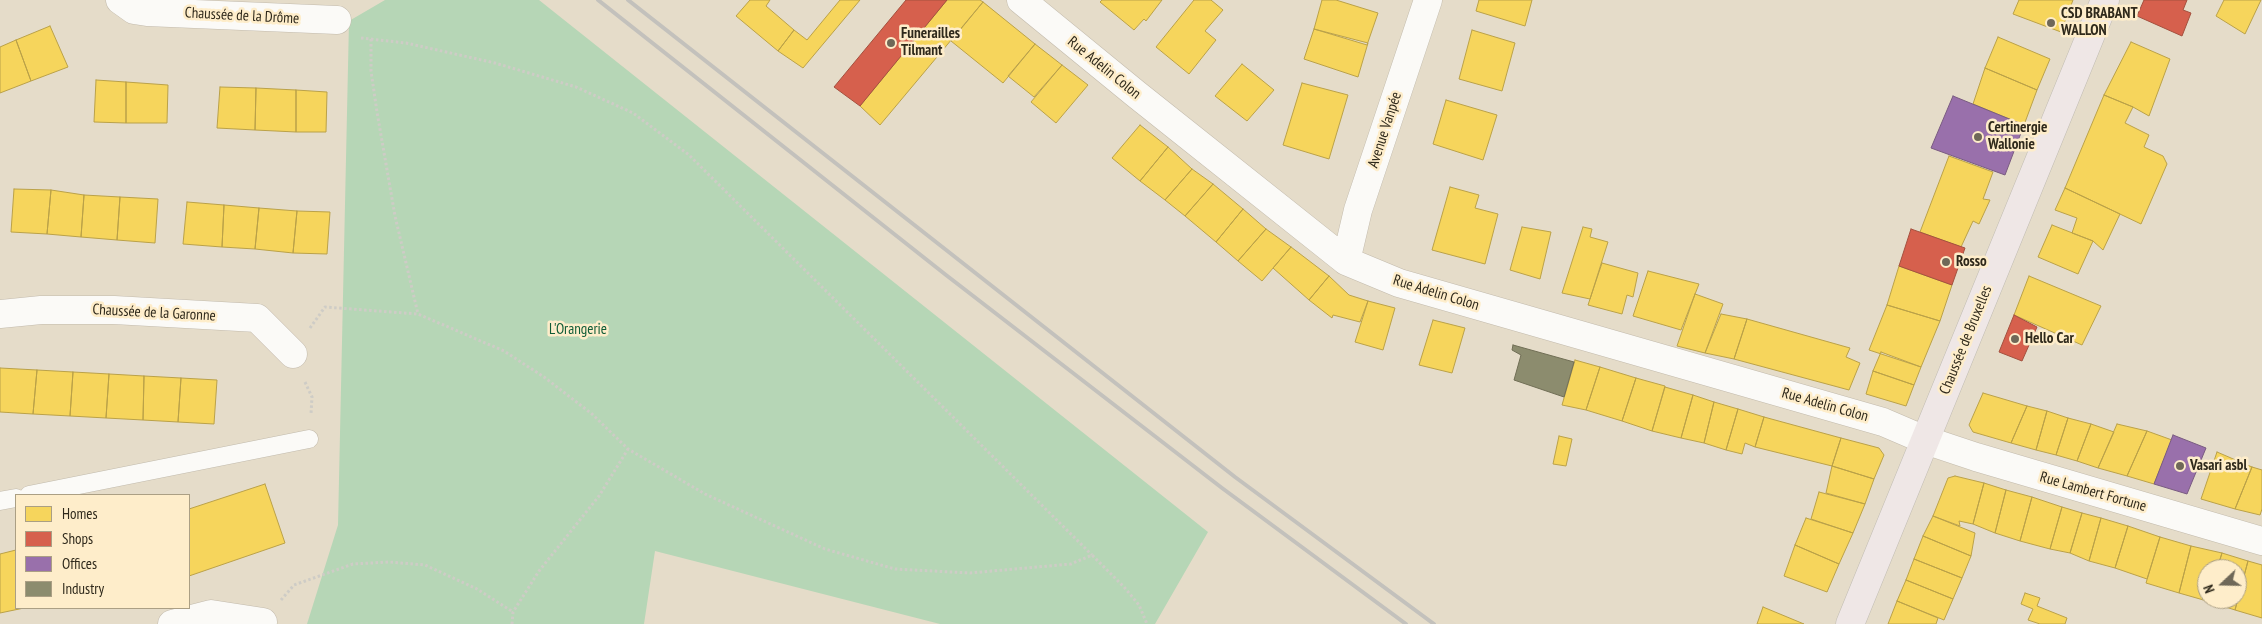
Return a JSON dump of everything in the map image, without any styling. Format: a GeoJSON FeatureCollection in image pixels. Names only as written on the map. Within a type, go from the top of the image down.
{"type":"FeatureCollection","features":[{"type":"Feature","properties":{"kind":"main road","name":"Chaussée de Bruxelles"},"geometry":{"type":"LineString","coordinates":[[1850,624],[2105,0]]}},
{"type":"Feature","properties":{"kind":"street","name":"Chaussée de la Drôme"},"geometry":{"type":"LineString","coordinates":[[120,0],[134,10],[147,12],[337,20]]}},
{"type":"Feature","properties":{"kind":"street","name":"Rue Adelin Colon"},"geometry":{"type":"LineString","coordinates":[[1021,0],[1346,261],[1399,283],[1883,422],[1925,440]]}},
{"type":"Feature","properties":{"kind":"street","name":"Avenue Vanpée"},"geometry":{"type":"LineString","coordinates":[[1346,261],[1358,210],[1428,0]]}},
{"type":"Feature","properties":{"kind":"street","name":"Chaussée de la Garonne"},"geometry":{"type":"LineString","coordinates":[[0,314],[41,310],[114,310],[257,318],[293,354]]}},
{"type":"Feature","properties":{"kind":"street","name":"Rue Lambert Fortune"},"geometry":{"type":"LineString","coordinates":[[1925,440],[1976,457],[2262,541]]}},
{"type":"Feature","properties":{"kind":"street"},"geometry":{"type":"LineString","coordinates":[[172,624],[211,614],[262,622]]}},
{"type":"Feature","properties":{"kind":"lane"},"geometry":{"type":"LineString","coordinates":[[34,494],[309,439]]}},
{"type":"Feature","properties":{"kind":"lane"},"geometry":{"type":"LineString","coordinates":[[0,501],[15,498]]}},
{"type":"Feature","properties":{"kind":"path"},"geometry":{"type":"LineString","coordinates":[[337,20],[339,29],[350,36],[406,43],[495,62],[576,87],[634,113],[689,155],[1092,555],[1139,605],[1147,624]]}},
{"type":"Feature","properties":{"kind":"path"},"geometry":{"type":"LineString","coordinates":[[370,39],[371,71],[394,216],[418,314]]}},
{"type":"Feature","properties":{"kind":"path"},"geometry":{"type":"LineString","coordinates":[[309,439],[312,397],[293,354],[325,307],[418,314],[504,351],[544,377],[592,414],[628,449],[705,494],[816,545],[895,569],[970,573],[1071,564],[1092,555]]}},
{"type":"Feature","properties":{"kind":"path"},"geometry":{"type":"LineString","coordinates":[[512,624],[513,612],[539,571],[599,496],[628,449]]}},
{"type":"Feature","properties":{"kind":"path"},"geometry":{"type":"LineString","coordinates":[[262,622],[294,585],[353,564],[389,562],[425,565],[477,589],[513,612]]}},
{"type":"Feature","properties":{"kind":"green space","name":"L'Orangerie"},"geometry":{"type":"Polygon","coordinates":[[[385,0],[539,0],[1208,532],[1155,624],[940,624],[655,551],[644,624],[307,624],[338,525],[349,21],[385,0]]]}},
{"type":"Feature","properties":{"kind":"building: Homes"},"geometry":{"type":"Polygon","coordinates":[[[750,0],[770,0],[766,6],[794,30],[778,51],[736,16],[750,0]]]}},
{"type":"Feature","properties":{"kind":"building: Homes"},"geometry":{"type":"Polygon","coordinates":[[[840,0],[860,0],[803,68],[778,51],[794,30],[807,40],[840,0]]]}},
{"type":"Feature","properties":{"kind":"building: Homes"},"geometry":{"type":"Polygon","coordinates":[[[947,0],[980,0],[983,2],[880,125],[860,106],[947,0]]]}},
{"type":"Feature","properties":{"kind":"building: Homes"},"geometry":{"type":"Polygon","coordinates":[[[1102,0],[1162,0],[1146,21],[1144,19],[1134,30],[1100,2],[1102,0]]]}},
{"type":"Feature","properties":{"kind":"building: Homes"},"geometry":{"type":"Polygon","coordinates":[[[1194,0],[1211,0],[1223,10],[1205,31],[1216,40],[1189,74],[1156,47],[1194,0]]]}},
{"type":"Feature","properties":{"kind":"building: Homes"},"geometry":{"type":"Polygon","coordinates":[[[1322,0],[1336,0],[1378,13],[1367,45],[1314,29],[1322,0]]]}},
{"type":"Feature","properties":{"kind":"building: Homes"},"geometry":{"type":"Polygon","coordinates":[[[1479,0],[1532,0],[1525,26],[1476,11],[1479,0]]]}},
{"type":"Feature","properties":{"kind":"building: Homes","name":"CSD BRABANT WALLON"},"geometry":{"type":"Polygon","coordinates":[[[2019,0],[2073,0],[2061,32],[2013,14],[2019,0]]]}},
{"type":"Feature","properties":{"kind":"building: Homes"},"geometry":{"type":"Polygon","coordinates":[[[2224,0],[2261,0],[2245,34],[2216,16],[2224,0]]]}},
{"type":"Feature","properties":{"kind":"building: Homes"},"geometry":{"type":"Polygon","coordinates":[[[983,2],[1035,44],[1003,83],[951,41],[983,2]]]}},
{"type":"Feature","properties":{"kind":"building: Homes"},"geometry":{"type":"Polygon","coordinates":[[[50,26],[68,67],[31,81],[16,40],[50,26]]]}},
{"type":"Feature","properties":{"kind":"building: Homes"},"geometry":{"type":"Polygon","coordinates":[[[1314,29],[1368,43],[1358,77],[1304,59],[1314,29]]]}},
{"type":"Feature","properties":{"kind":"building: Homes"},"geometry":{"type":"Polygon","coordinates":[[[1472,30],[1515,43],[1502,91],[1459,79],[1472,30]]]}},
{"type":"Feature","properties":{"kind":"building: Homes"},"geometry":{"type":"Polygon","coordinates":[[[1998,37],[2050,59],[2037,90],[1985,68],[1998,37]]]}},
{"type":"Feature","properties":{"kind":"building: Homes"},"geometry":{"type":"Polygon","coordinates":[[[16,40],[31,81],[0,93],[0,47],[16,40]]]}},
{"type":"Feature","properties":{"kind":"building: Homes"},"geometry":{"type":"Polygon","coordinates":[[[2131,42],[2170,59],[2149,116],[2104,95],[2131,42]]]}},
{"type":"Feature","properties":{"kind":"building: Homes"},"geometry":{"type":"Polygon","coordinates":[[[1035,44],[1062,65],[1034,97],[1008,76],[1035,44]]]}},
{"type":"Feature","properties":{"kind":"building: Homes"},"geometry":{"type":"Polygon","coordinates":[[[1242,64],[1274,90],[1247,121],[1215,96],[1242,64]]]}},
{"type":"Feature","properties":{"kind":"building: Homes"},"geometry":{"type":"Polygon","coordinates":[[[1062,65],[1088,85],[1056,123],[1031,102],[1062,65]]]}},
{"type":"Feature","properties":{"kind":"building: Homes"},"geometry":{"type":"Polygon","coordinates":[[[1985,68],[2037,90],[2024,125],[1973,104],[1985,68]]]}},
{"type":"Feature","properties":{"kind":"building: Homes"},"geometry":{"type":"Polygon","coordinates":[[[96,80],[126,82],[126,123],[94,122],[96,80]]]}},
{"type":"Feature","properties":{"kind":"building: Homes"},"geometry":{"type":"Polygon","coordinates":[[[126,82],[168,85],[167,123],[126,123],[126,82]]]}},
{"type":"Feature","properties":{"kind":"building: Homes"},"geometry":{"type":"Polygon","coordinates":[[[1302,83],[1348,95],[1329,159],[1283,145],[1302,83]]]}},
{"type":"Feature","properties":{"kind":"building: Homes"},"geometry":{"type":"Polygon","coordinates":[[[220,87],[256,88],[255,130],[217,128],[220,87]]]}},
{"type":"Feature","properties":{"kind":"building: Homes"},"geometry":{"type":"Polygon","coordinates":[[[256,88],[296,90],[296,132],[255,130],[256,88]]]}},
{"type":"Feature","properties":{"kind":"building: Homes"},"geometry":{"type":"Polygon","coordinates":[[[296,90],[327,92],[326,132],[296,132],[296,90]]]}},
{"type":"Feature","properties":{"kind":"building: Homes"},"geometry":{"type":"Polygon","coordinates":[[[2104,95],[2133,107],[2125,123],[2149,135],[2144,147],[2163,156],[2167,164],[2141,224],[2065,188],[2104,95]]]}},
{"type":"Feature","properties":{"kind":"building: Homes"},"geometry":{"type":"Polygon","coordinates":[[[1446,100],[1497,115],[1483,160],[1433,144],[1446,100]]]}},
{"type":"Feature","properties":{"kind":"building: Homes"},"geometry":{"type":"Polygon","coordinates":[[[1140,125],[1168,147],[1140,181],[1112,158],[1140,125]]]}},
{"type":"Feature","properties":{"kind":"building: Homes"},"geometry":{"type":"Polygon","coordinates":[[[1168,147],[1192,169],[1165,200],[1140,181],[1168,147]]]}},
{"type":"Feature","properties":{"kind":"building: Homes"},"geometry":{"type":"Polygon","coordinates":[[[1949,156],[1993,172],[1983,199],[1990,200],[1979,224],[1973,221],[1961,247],[1920,232],[1949,156]]]}},
{"type":"Feature","properties":{"kind":"building: Homes"},"geometry":{"type":"Polygon","coordinates":[[[1192,169],[1213,184],[1185,216],[1165,200],[1192,169]]]}},
{"type":"Feature","properties":{"kind":"building: Homes"},"geometry":{"type":"Polygon","coordinates":[[[1213,184],[1243,209],[1216,242],[1185,216],[1213,184]]]}},
{"type":"Feature","properties":{"kind":"building: Homes"},"geometry":{"type":"Polygon","coordinates":[[[1450,187],[1479,195],[1475,208],[1498,214],[1485,264],[1432,250],[1450,187]]]}},
{"type":"Feature","properties":{"kind":"building: Homes"},"geometry":{"type":"Polygon","coordinates":[[[2065,188],[2120,214],[2103,250],[2093,241],[2072,233],[2077,218],[2055,210],[2065,188]]]}},
{"type":"Feature","properties":{"kind":"building: Homes"},"geometry":{"type":"Polygon","coordinates":[[[14,189],[51,190],[47,234],[11,232],[14,189]]]}},
{"type":"Feature","properties":{"kind":"building: Homes"},"geometry":{"type":"Polygon","coordinates":[[[51,190],[84,195],[81,237],[47,234],[51,190]]]}},
{"type":"Feature","properties":{"kind":"building: Homes"},"geometry":{"type":"Polygon","coordinates":[[[84,195],[120,197],[117,240],[81,237],[84,195]]]}},
{"type":"Feature","properties":{"kind":"building: Homes"},"geometry":{"type":"Polygon","coordinates":[[[120,197],[158,199],[155,243],[117,240],[120,197]]]}},
{"type":"Feature","properties":{"kind":"building: Homes"},"geometry":{"type":"Polygon","coordinates":[[[187,202],[224,205],[222,247],[183,244],[187,202]]]}},
{"type":"Feature","properties":{"kind":"building: Homes"},"geometry":{"type":"Polygon","coordinates":[[[224,205],[259,208],[255,249],[222,247],[224,205]]]}},
{"type":"Feature","properties":{"kind":"building: Homes"},"geometry":{"type":"Polygon","coordinates":[[[259,208],[297,211],[293,253],[255,249],[259,208]]]}},
{"type":"Feature","properties":{"kind":"building: Homes"},"geometry":{"type":"Polygon","coordinates":[[[1243,209],[1266,229],[1238,261],[1216,242],[1243,209]]]}},
{"type":"Feature","properties":{"kind":"building: Homes"},"geometry":{"type":"Polygon","coordinates":[[[297,211],[330,212],[327,254],[293,253],[297,211]]]}},
{"type":"Feature","properties":{"kind":"building: Homes"},"geometry":{"type":"Polygon","coordinates":[[[2052,225],[2093,241],[2078,274],[2038,257],[2052,225]]]}},
{"type":"Feature","properties":{"kind":"building: Homes"},"geometry":{"type":"Polygon","coordinates":[[[1522,227],[1551,232],[1540,279],[1510,270],[1522,227]]]}},
{"type":"Feature","properties":{"kind":"building: Homes"},"geometry":{"type":"Polygon","coordinates":[[[1583,227],[1592,229],[1590,237],[1608,242],[1590,299],[1562,293],[1583,227]]]}},
{"type":"Feature","properties":{"kind":"building: Homes"},"geometry":{"type":"Polygon","coordinates":[[[1266,229],[1291,247],[1262,281],[1238,261],[1266,229]]]}},
{"type":"Feature","properties":{"kind":"building: Homes"},"geometry":{"type":"Polygon","coordinates":[[[1291,247],[1329,276],[1309,300],[1273,268],[1291,247]]]}},
{"type":"Feature","properties":{"kind":"building: Homes"},"geometry":{"type":"Polygon","coordinates":[[[1602,263],[1638,273],[1633,297],[1627,295],[1622,314],[1588,305],[1602,263]]]}},
{"type":"Feature","properties":{"kind":"building: Homes"},"geometry":{"type":"Polygon","coordinates":[[[1899,266],[1952,285],[1940,321],[1887,305],[1899,266]]]}},
{"type":"Feature","properties":{"kind":"building: Homes"},"geometry":{"type":"Polygon","coordinates":[[[1648,271],[1699,284],[1681,330],[1633,316],[1648,271]]]}},
{"type":"Feature","properties":{"kind":"building: Homes"},"geometry":{"type":"Polygon","coordinates":[[[1329,276],[1349,295],[1368,301],[1360,322],[1333,315],[1332,318],[1309,300],[1329,276]]]}},
{"type":"Feature","properties":{"kind":"building: Homes"},"geometry":{"type":"Polygon","coordinates":[[[2029,276],[2101,306],[2082,345],[2014,315],[2029,276]]]}},
{"type":"Feature","properties":{"kind":"building: Homes"},"geometry":{"type":"Polygon","coordinates":[[[1695,294],[1723,304],[1705,353],[1677,346],[1695,294]]]}},
{"type":"Feature","properties":{"kind":"building: Homes"},"geometry":{"type":"Polygon","coordinates":[[[1368,301],[1395,308],[1383,350],[1355,342],[1368,301]]]}},
{"type":"Feature","properties":{"kind":"building: Homes"},"geometry":{"type":"Polygon","coordinates":[[[1887,305],[1940,321],[1921,367],[1869,350],[1887,305]]]}},
{"type":"Feature","properties":{"kind":"building: Homes"},"geometry":{"type":"Polygon","coordinates":[[[1721,314],[1747,319],[1734,359],[1705,353],[1721,314]]]}},
{"type":"Feature","properties":{"kind":"building: Homes"},"geometry":{"type":"Polygon","coordinates":[[[1747,319],[1850,348],[1846,357],[1860,363],[1849,390],[1734,359],[1747,319]]]}},
{"type":"Feature","properties":{"kind":"building: Homes"},"geometry":{"type":"Polygon","coordinates":[[[1433,320],[1465,328],[1452,373],[1419,365],[1433,320]]]}},
{"type":"Feature","properties":{"kind":"building: Homes"},"geometry":{"type":"Polygon","coordinates":[[[1881,352],[1921,367],[1914,385],[1873,371],[1881,352]]]}},
{"type":"Feature","properties":{"kind":"building: Homes"},"geometry":{"type":"Polygon","coordinates":[[[1575,360],[1600,367],[1586,410],[1562,405],[1575,360]]]}},
{"type":"Feature","properties":{"kind":"building: Homes"},"geometry":{"type":"Polygon","coordinates":[[[1600,367],[1636,378],[1622,421],[1586,410],[1600,367]]]}},
{"type":"Feature","properties":{"kind":"building: Homes"},"geometry":{"type":"Polygon","coordinates":[[[0,368],[37,370],[33,414],[0,412],[0,368]]]}},
{"type":"Feature","properties":{"kind":"building: Homes"},"geometry":{"type":"Polygon","coordinates":[[[37,370],[73,372],[70,416],[33,414],[37,370]]]}},
{"type":"Feature","properties":{"kind":"building: Homes"},"geometry":{"type":"Polygon","coordinates":[[[1873,371],[1914,385],[1906,406],[1866,394],[1873,371]]]}},
{"type":"Feature","properties":{"kind":"building: Homes"},"geometry":{"type":"Polygon","coordinates":[[[73,372],[109,374],[106,418],[70,416],[73,372]]]}},
{"type":"Feature","properties":{"kind":"building: Homes"},"geometry":{"type":"Polygon","coordinates":[[[109,374],[144,376],[143,420],[106,418],[109,374]]]}},
{"type":"Feature","properties":{"kind":"building: Homes"},"geometry":{"type":"Polygon","coordinates":[[[144,376],[181,378],[178,422],[143,420],[144,376]]]}},
{"type":"Feature","properties":{"kind":"building: Homes"},"geometry":{"type":"Polygon","coordinates":[[[181,378],[217,380],[214,424],[178,422],[181,378]]]}},
{"type":"Feature","properties":{"kind":"building: Homes"},"geometry":{"type":"Polygon","coordinates":[[[1636,378],[1665,386],[1652,431],[1622,421],[1636,378]]]}},
{"type":"Feature","properties":{"kind":"building: Homes"},"geometry":{"type":"Polygon","coordinates":[[[1665,387],[1693,395],[1681,438],[1652,431],[1665,387]]]}},
{"type":"Feature","properties":{"kind":"building: Homes"},"geometry":{"type":"Polygon","coordinates":[[[1983,393],[2027,406],[2011,443],[1973,432],[1969,425],[1983,393]]]}},
{"type":"Feature","properties":{"kind":"building: Homes"},"geometry":{"type":"Polygon","coordinates":[[[1693,395],[1714,402],[1704,443],[1681,438],[1693,395]]]}},
{"type":"Feature","properties":{"kind":"building: Homes"},"geometry":{"type":"Polygon","coordinates":[[[1714,402],[1738,409],[1726,450],[1704,443],[1714,402]]]}},
{"type":"Feature","properties":{"kind":"building: Homes"},"geometry":{"type":"Polygon","coordinates":[[[2027,406],[2047,411],[2036,450],[2011,443],[2027,406]]]}},
{"type":"Feature","properties":{"kind":"building: Homes"},"geometry":{"type":"Polygon","coordinates":[[[1738,409],[1764,417],[1755,447],[1745,443],[1742,454],[1726,450],[1738,409]]]}},
{"type":"Feature","properties":{"kind":"building: Homes"},"geometry":{"type":"Polygon","coordinates":[[[2047,411],[2068,418],[2056,455],[2036,450],[2047,411]]]}},
{"type":"Feature","properties":{"kind":"building: Homes"},"geometry":{"type":"Polygon","coordinates":[[[1764,417],[1841,438],[1832,466],[1755,447],[1764,417]]]}},
{"type":"Feature","properties":{"kind":"building: Homes"},"geometry":{"type":"Polygon","coordinates":[[[2068,418],[2091,424],[2077,461],[2056,455],[2068,418]]]}},
{"type":"Feature","properties":{"kind":"building: Homes"},"geometry":{"type":"Polygon","coordinates":[[[2091,424],[2114,432],[2098,468],[2077,461],[2091,424]]]}},
{"type":"Feature","properties":{"kind":"building: Homes"},"geometry":{"type":"Polygon","coordinates":[[[2117,424],[2147,431],[2127,476],[2098,468],[2117,424]]]}},
{"type":"Feature","properties":{"kind":"building: Homes"},"geometry":{"type":"Polygon","coordinates":[[[2147,431],[2172,440],[2154,484],[2127,476],[2147,431]]]}},
{"type":"Feature","properties":{"kind":"building: Homes"},"geometry":{"type":"Polygon","coordinates":[[[1559,436],[1572,439],[1566,466],[1553,464],[1559,436]]]}},
{"type":"Feature","properties":{"kind":"building: Homes"},"geometry":{"type":"Polygon","coordinates":[[[1841,438],[1879,448],[1884,455],[1874,479],[1832,466],[1841,438]]]}},
{"type":"Feature","properties":{"kind":"building: Homes"},"geometry":{"type":"Polygon","coordinates":[[[2217,452],[2252,467],[2235,509],[2201,499],[2217,452]]]}},
{"type":"Feature","properties":{"kind":"building: Homes"},"geometry":{"type":"Polygon","coordinates":[[[1832,466],[1874,479],[1865,504],[1826,493],[1832,466]]]}},
{"type":"Feature","properties":{"kind":"building: Homes"},"geometry":{"type":"Polygon","coordinates":[[[2252,467],[2262,470],[2262,509],[2260,515],[2235,509],[2252,467]]]}},
{"type":"Feature","properties":{"kind":"building: Homes"},"geometry":{"type":"Polygon","coordinates":[[[1955,476],[1984,483],[1973,524],[1959,521],[1960,526],[1933,516],[1948,478],[1955,476]]]}},
{"type":"Feature","properties":{"kind":"building: Homes"},"geometry":{"type":"Polygon","coordinates":[[[1984,483],[2006,490],[1995,533],[1973,524],[1984,483]]]}},
{"type":"Feature","properties":{"kind":"building: Homes"},"geometry":{"type":"Polygon","coordinates":[[[265,484],[285,543],[190,576],[190,509],[265,484]]]}},
{"type":"Feature","properties":{"kind":"building: Homes"},"geometry":{"type":"Polygon","coordinates":[[[2006,490],[2032,497],[2020,541],[1995,533],[2006,490]]]}},
{"type":"Feature","properties":{"kind":"building: Homes"},"geometry":{"type":"Polygon","coordinates":[[[1819,492],[1865,504],[1853,533],[1811,519],[1819,492]]]}},
{"type":"Feature","properties":{"kind":"building: Homes"},"geometry":{"type":"Polygon","coordinates":[[[2032,497],[2062,507],[2050,549],[2020,541],[2032,497]]]}},
{"type":"Feature","properties":{"kind":"building: Homes"},"geometry":{"type":"Polygon","coordinates":[[[2062,507],[2082,513],[2070,553],[2050,549],[2062,507]]]}},
{"type":"Feature","properties":{"kind":"building: Homes"},"geometry":{"type":"Polygon","coordinates":[[[2082,513],[2101,518],[2089,561],[2070,553],[2082,513]]]}},
{"type":"Feature","properties":{"kind":"building: Homes"},"geometry":{"type":"Polygon","coordinates":[[[1933,516],[1975,533],[1971,556],[1923,536],[1933,516]]]}},
{"type":"Feature","properties":{"kind":"building: Homes"},"geometry":{"type":"Polygon","coordinates":[[[1806,518],[1853,533],[1839,564],[1795,545],[1806,518]]]}},
{"type":"Feature","properties":{"kind":"building: Homes"},"geometry":{"type":"Polygon","coordinates":[[[2101,518],[2128,526],[2115,568],[2089,561],[2101,518]]]}},
{"type":"Feature","properties":{"kind":"building: Homes"},"geometry":{"type":"Polygon","coordinates":[[[2128,526],[2160,537],[2147,579],[2115,568],[2128,526]]]}},
{"type":"Feature","properties":{"kind":"building: Homes"},"geometry":{"type":"Polygon","coordinates":[[[1923,536],[1971,556],[1962,578],[1914,559],[1923,536]]]}},
{"type":"Feature","properties":{"kind":"building: Homes"},"geometry":{"type":"Polygon","coordinates":[[[2160,537],[2191,546],[2179,593],[2146,583],[2160,537]]]}},
{"type":"Feature","properties":{"kind":"building: Homes"},"geometry":{"type":"Polygon","coordinates":[[[1795,545],[1839,564],[1827,592],[1784,576],[1795,545]]]}},
{"type":"Feature","properties":{"kind":"building: Homes"},"geometry":{"type":"Polygon","coordinates":[[[2191,546],[2222,553],[2220,559],[2197,559],[2197,598],[2179,593],[2191,546]]]}},
{"type":"Feature","properties":{"kind":"building: Homes"},"geometry":{"type":"Polygon","coordinates":[[[15,550],[15,609],[19,609],[0,613],[0,554],[15,550]]]}},
{"type":"Feature","properties":{"kind":"building: Homes"},"geometry":{"type":"Polygon","coordinates":[[[2222,553],[2242,559],[2220,559],[2222,553]]]}},
{"type":"Feature","properties":{"kind":"building: Homes"},"geometry":{"type":"Polygon","coordinates":[[[1914,559],[1962,578],[1953,599],[1906,580],[1914,559]]]}},
{"type":"Feature","properties":{"kind":"building: Homes"},"geometry":{"type":"Polygon","coordinates":[[[2248,561],[2262,565],[2262,618],[2235,610],[2247,609],[2248,561]]]}},
{"type":"Feature","properties":{"kind":"building: Homes"},"geometry":{"type":"Polygon","coordinates":[[[1906,580],[1953,599],[1944,620],[1897,601],[1906,580]]]}},
{"type":"Feature","properties":{"kind":"building: Homes"},"geometry":{"type":"Polygon","coordinates":[[[2025,593],[2040,598],[2037,606],[2067,618],[2065,624],[2040,624],[2028,620],[2033,609],[2021,604],[2025,593]]]}},
{"type":"Feature","properties":{"kind":"building: Homes"},"geometry":{"type":"Polygon","coordinates":[[[1897,601],[1938,618],[1936,624],[1888,624],[1897,601]]]}},
{"type":"Feature","properties":{"kind":"building: Homes"},"geometry":{"type":"Polygon","coordinates":[[[1763,607],[1804,624],[1757,624],[1763,607]]]}},
{"type":"Feature","properties":{"kind":"building: Shops","name":"Funerailles Tilmant"},"geometry":{"type":"Polygon","coordinates":[[[906,0],[947,0],[860,106],[834,87],[906,0]]]}},
{"type":"Feature","properties":{"kind":"building: Shops"},"geometry":{"type":"Polygon","coordinates":[[[2144,0],[2187,0],[2183,10],[2191,13],[2182,36],[2137,16],[2144,0]]]}},
{"type":"Feature","properties":{"kind":"building: Shops"},"geometry":{"type":"Polygon","coordinates":[[[1911,229],[1965,248],[1952,285],[1899,266],[1911,229]]]}},
{"type":"Feature","properties":{"kind":"building: Shops"},"geometry":{"type":"Polygon","coordinates":[[[2014,315],[2037,327],[2022,361],[1999,352],[2014,315]]]}},
{"type":"Feature","properties":{"kind":"building: Offices","name":"Certinergie Wallonie"},"geometry":{"type":"Polygon","coordinates":[[[1953,96],[2024,125],[2005,175],[1931,148],[1953,96]]]}},
{"type":"Feature","properties":{"kind":"building: Offices","name":"Vasari asbl"},"geometry":{"type":"Polygon","coordinates":[[[2173,435],[2206,448],[2187,494],[2154,484],[2173,435]]]}},
{"type":"Feature","properties":{"kind":"building: Industry"},"geometry":{"type":"Polygon","coordinates":[[[1513,345],[1574,362],[1564,397],[1514,380],[1521,355],[1512,350],[1513,345]]]}},
{"type":"Feature","properties":{"kind":"railway"},"geometry":{"type":"LineString","coordinates":[[598,0],[946,275],[1222,488],[1406,624]]}},
{"type":"Feature","properties":{"kind":"railway"},"geometry":{"type":"LineString","coordinates":[[628,0],[1235,477],[1434,624]]}},
{"type":"Feature","properties":{"kind":"place","name":"CSD BRABANT WALLON"},"geometry":{"type":"Point","coordinates":[2051,23]}},
{"type":"Feature","properties":{"kind":"place","name":"Funerailles Tilmant"},"geometry":{"type":"Point","coordinates":[891,43]}},
{"type":"Feature","properties":{"kind":"place","name":"Certinergie Wallonie"},"geometry":{"type":"Point","coordinates":[1978,137]}},
{"type":"Feature","properties":{"kind":"place","name":"Rosso"},"geometry":{"type":"Point","coordinates":[1946,262]}},
{"type":"Feature","properties":{"kind":"place","name":"Hello Car"},"geometry":{"type":"Point","coordinates":[2015,339]}},
{"type":"Feature","properties":{"kind":"place","name":"Vasari asbl"},"geometry":{"type":"Point","coordinates":[2180,466]}}]}
